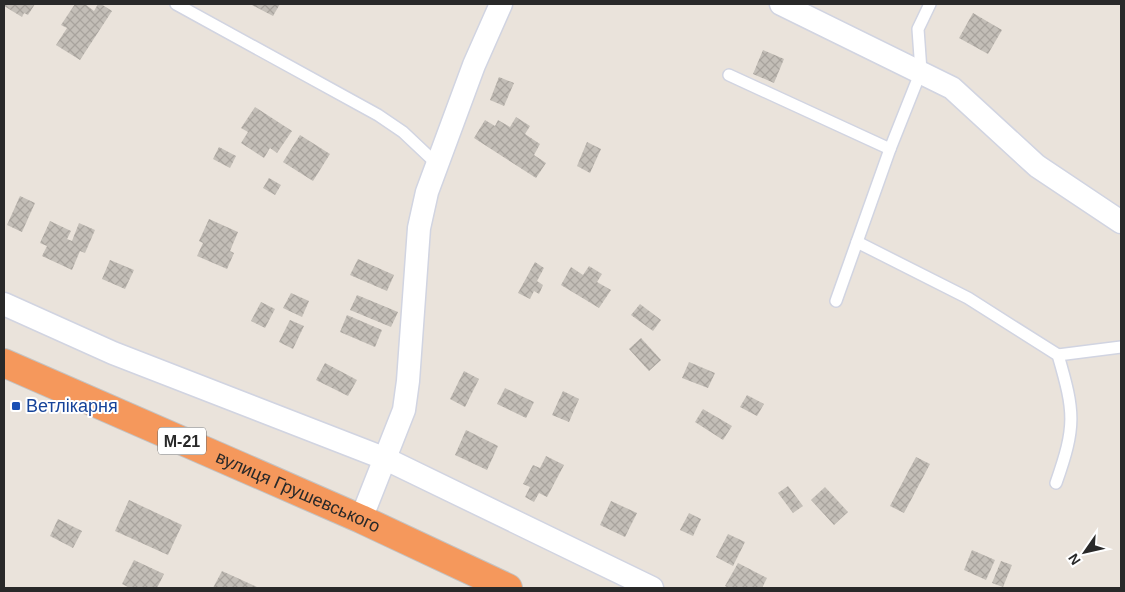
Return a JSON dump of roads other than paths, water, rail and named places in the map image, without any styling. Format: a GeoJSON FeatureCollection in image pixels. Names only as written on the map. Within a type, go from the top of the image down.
{"type":"FeatureCollection","features":[{"type":"Feature","properties":{"kind":"highway","name":"вулиця Грушевського"},"geometry":{"type":"LineString","coordinates":[[4,363],[361,519],[508,588]]}},
{"type":"Feature","properties":{"kind":"street"},"geometry":{"type":"LineString","coordinates":[[361,519],[404,410],[408,381],[419,228],[427,192],[474,65],[501,4]]}},
{"type":"Feature","properties":{"kind":"street"},"geometry":{"type":"LineString","coordinates":[[781,4],[921,71],[952,88],[1037,166],[1121,222]]}},
{"type":"Feature","properties":{"kind":"street"},"geometry":{"type":"LineString","coordinates":[[4,304],[113,353],[386,459],[652,588]]}},
{"type":"Feature","properties":{"kind":"lane"},"geometry":{"type":"LineString","coordinates":[[176,4],[378,115],[404,132],[438,165]]}},
{"type":"Feature","properties":{"kind":"lane"},"geometry":{"type":"LineString","coordinates":[[836,301],[890,149],[921,71],[918,29],[930,4]]}},
{"type":"Feature","properties":{"kind":"lane"},"geometry":{"type":"LineString","coordinates":[[729,75],[890,149]]}},
{"type":"Feature","properties":{"kind":"lane"},"geometry":{"type":"LineString","coordinates":[[857,242],[968,298],[1058,355],[1121,347]]}},
{"type":"Feature","properties":{"kind":"lane"},"geometry":{"type":"LineString","coordinates":[[1056,483],[1068,449],[1072,414],[1058,355]]}},
{"type":"Feature","properties":{"kind":"place","name":"Ветлікарня"},"geometry":{"type":"Point","coordinates":[16,406]}}]}
